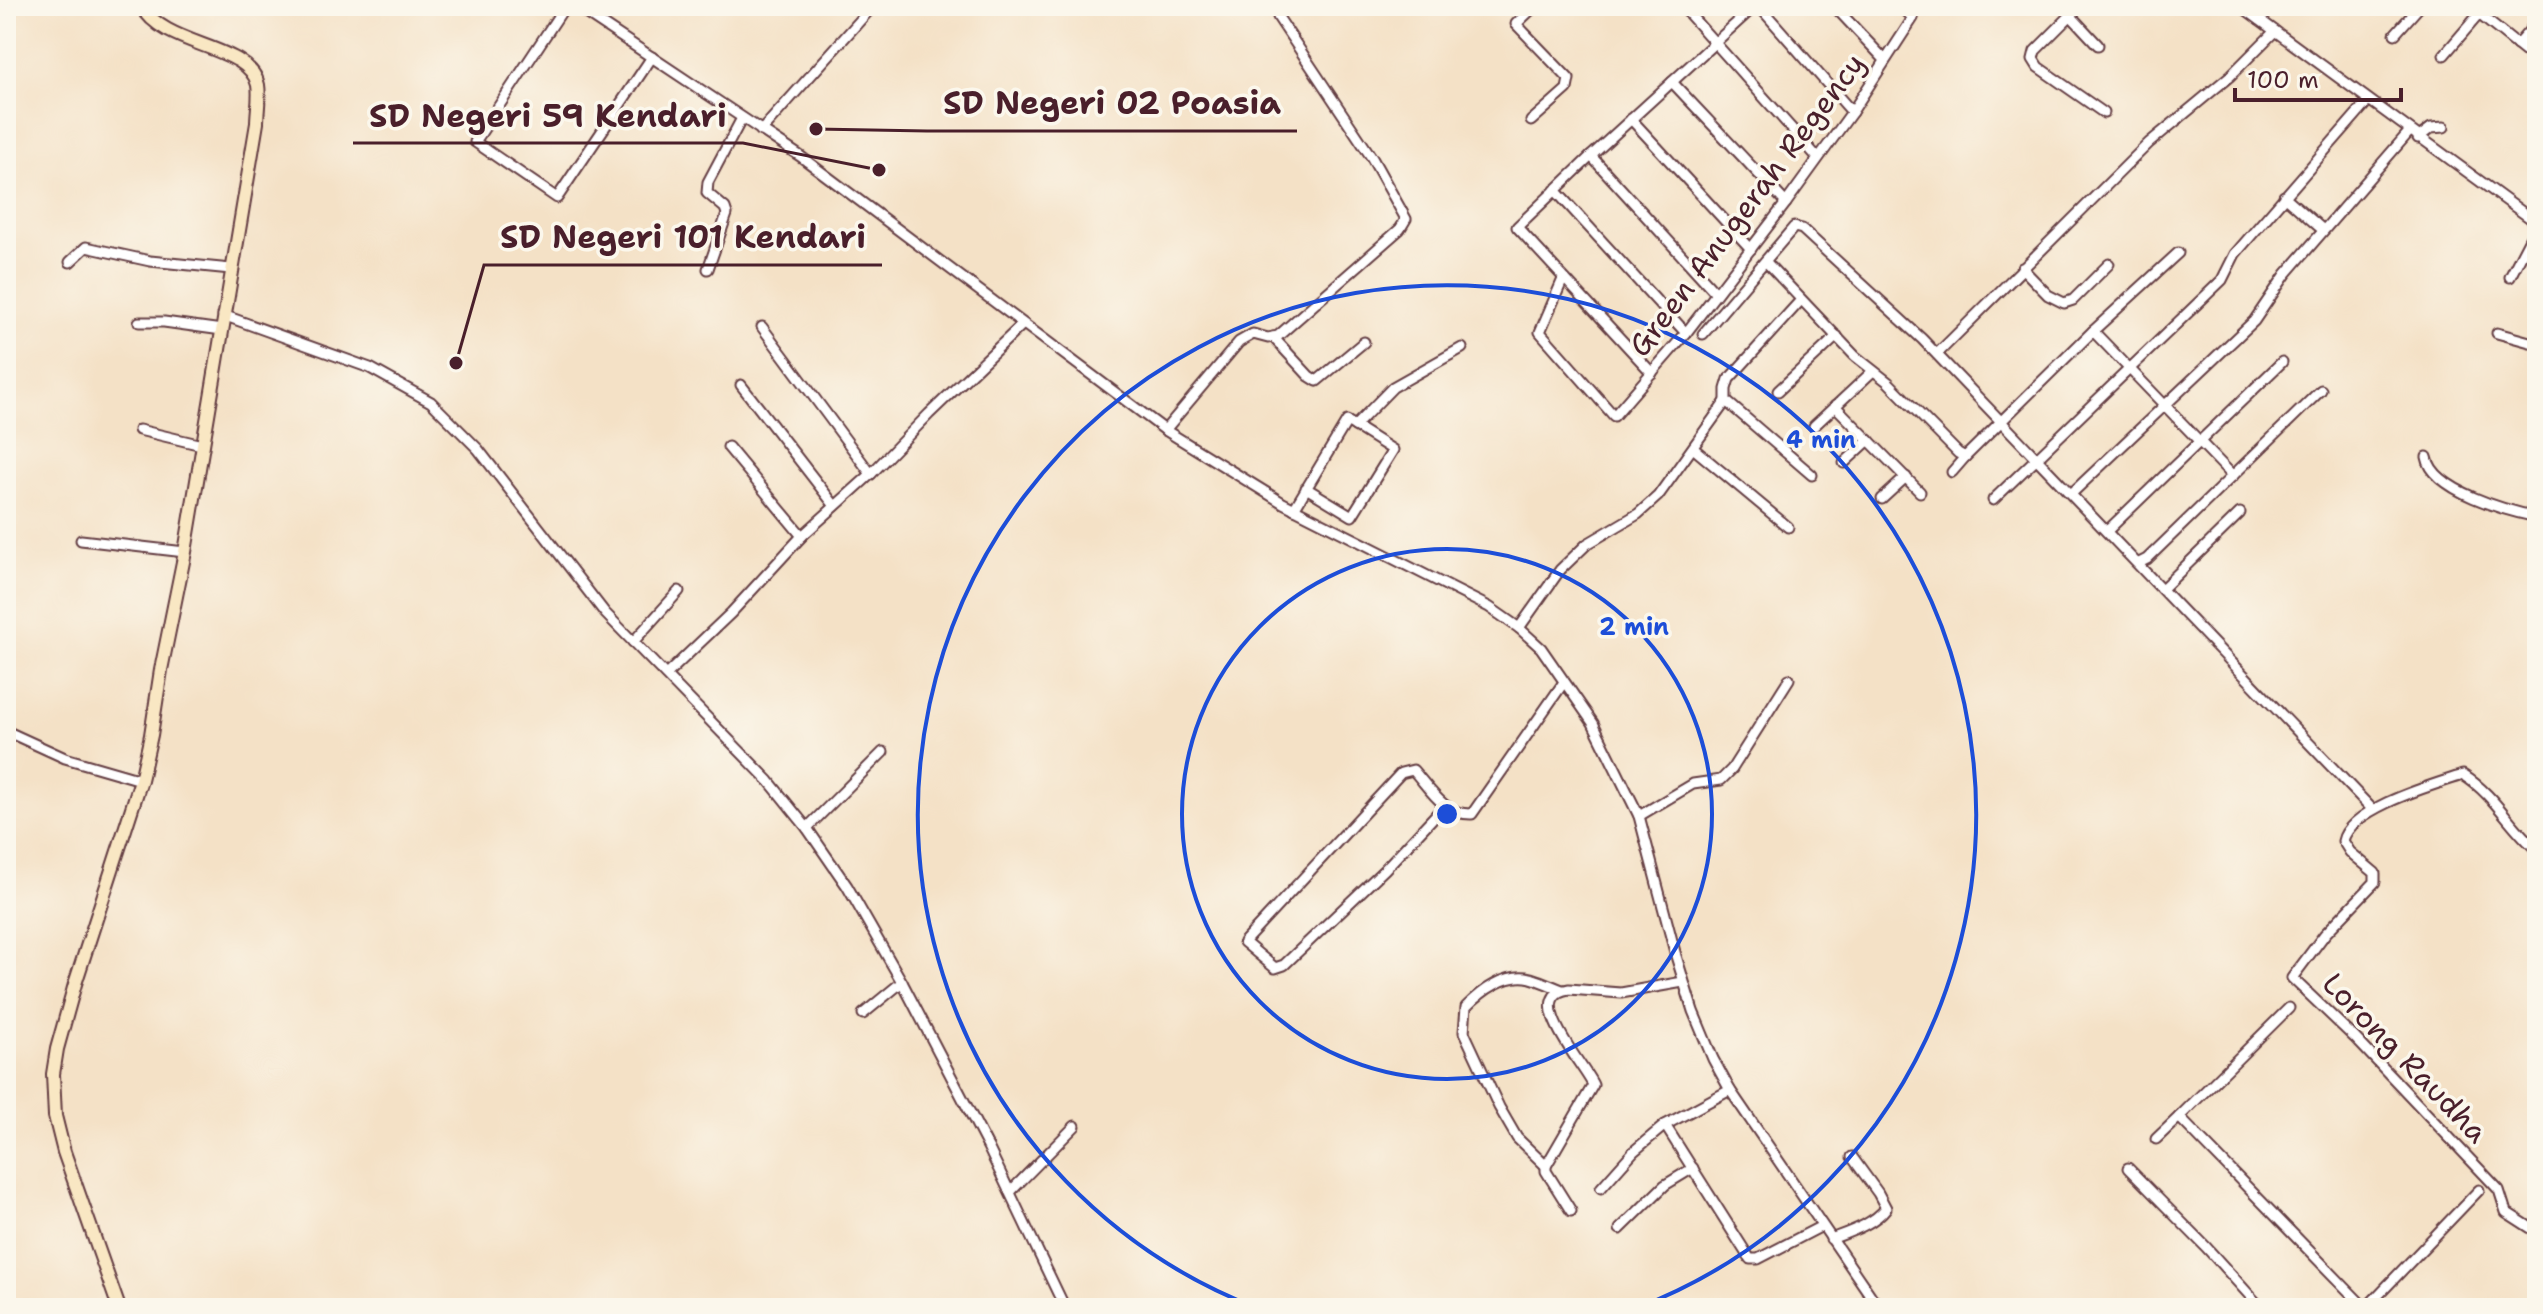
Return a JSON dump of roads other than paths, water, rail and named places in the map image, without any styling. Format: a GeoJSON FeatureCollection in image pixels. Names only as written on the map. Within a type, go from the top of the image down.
{"type":"FeatureCollection","features":[{"type":"Feature","properties":{"kind":"street"},"geometry":{"type":"LineString","coordinates":[[120,1307],[64,1152],[52,1091],[57,1049],[75,984],[141,780],[185,552],[257,123],[258,85],[252,71],[243,64],[165,29],[151,19],[142,6]]}},
{"type":"Feature","properties":{"kind":"street"},"geometry":{"type":"LineString","coordinates":[[565,6],[475,142],[557,198],[652,57]]}},
{"type":"Feature","properties":{"kind":"street"},"geometry":{"type":"LineString","coordinates":[[575,6],[800,156],[1165,430],[1294,509],[1489,607],[1541,648],[1593,723],[1639,816],[1683,982],[1704,1038],[1730,1090],[1879,1308]]}},
{"type":"Feature","properties":{"kind":"street"},"geometry":{"type":"LineString","coordinates":[[761,131],[873,6]]}},
{"type":"Feature","properties":{"kind":"street"},"geometry":{"type":"LineString","coordinates":[[1531,121],[1567,89],[1569,79],[1516,24],[1535,6]]}},
{"type":"Feature","properties":{"kind":"street"},"geometry":{"type":"LineString","coordinates":[[1682,6],[1818,158]]}},
{"type":"Feature","properties":{"kind":"street"},"geometry":{"type":"LineString","coordinates":[[1652,373],[1517,227],[1757,6],[1852,112]]}},
{"type":"Feature","properties":{"kind":"street"},"geometry":{"type":"LineString","coordinates":[[1834,6],[1885,60]]}},
{"type":"Feature","properties":{"kind":"street","name":"Green Anugerah Regency"},"geometry":{"type":"LineString","coordinates":[[1563,279],[1540,332],[1614,416],[1686,333],[1852,112],[1913,18],[1901,6]]}},
{"type":"Feature","properties":{"kind":"street"},"geometry":{"type":"LineString","coordinates":[[2080,6],[2035,51],[2033,59],[2038,67],[2104,113]]}},
{"type":"Feature","properties":{"kind":"street"},"geometry":{"type":"LineString","coordinates":[[2241,6],[2537,224],[2510,277]]}},
{"type":"Feature","properties":{"kind":"street"},"geometry":{"type":"LineString","coordinates":[[2259,19],[2266,6]]}},
{"type":"Feature","properties":{"kind":"street"},"geometry":{"type":"LineString","coordinates":[[2395,34],[2420,6]]}},
{"type":"Feature","properties":{"kind":"street"},"geometry":{"type":"LineString","coordinates":[[2469,6],[2482,10],[2537,61]]}},
{"type":"Feature","properties":{"kind":"street"},"geometry":{"type":"LineString","coordinates":[[2444,55],[2482,10]]}},
{"type":"Feature","properties":{"kind":"street"},"geometry":{"type":"LineString","coordinates":[[2071,16],[2098,45]]}},
{"type":"Feature","properties":{"kind":"street"},"geometry":{"type":"LineString","coordinates":[[1165,430],[1239,342],[1253,334],[1278,336],[1400,229],[1406,219],[1372,158],[1278,17]]}},
{"type":"Feature","properties":{"kind":"street"},"geometry":{"type":"LineString","coordinates":[[2517,45],[2537,22]]}},
{"type":"Feature","properties":{"kind":"street"},"geometry":{"type":"LineString","coordinates":[[1937,354],[2140,152],[2230,76],[2275,31]]}},
{"type":"Feature","properties":{"kind":"street"},"geometry":{"type":"LineString","coordinates":[[1672,82],[1786,203]]}},
{"type":"Feature","properties":{"kind":"street"},"geometry":{"type":"LineString","coordinates":[[1993,500],[2222,280],[2235,254],[2368,101]]}},
{"type":"Feature","properties":{"kind":"street"},"geometry":{"type":"LineString","coordinates":[[708,269],[727,214],[725,208],[707,193],[708,182],[742,118]]}},
{"type":"Feature","properties":{"kind":"street"},"geometry":{"type":"LineString","coordinates":[[1631,119],[1751,249]]}},
{"type":"Feature","properties":{"kind":"street"},"geometry":{"type":"LineString","coordinates":[[2418,138],[2431,128],[2444,127]]}},
{"type":"Feature","properties":{"kind":"street"},"geometry":{"type":"LineString","coordinates":[[2071,494],[2254,321],[2274,290],[2323,230],[2409,132]]}},
{"type":"Feature","properties":{"kind":"street"},"geometry":{"type":"LineString","coordinates":[[1591,156],[1716,293]]}},
{"type":"Feature","properties":{"kind":"street"},"geometry":{"type":"LineString","coordinates":[[1555,190],[1686,333]]}},
{"type":"Feature","properties":{"kind":"street"},"geometry":{"type":"LineString","coordinates":[[2284,196],[2323,230]]}},
{"type":"Feature","properties":{"kind":"street"},"geometry":{"type":"LineString","coordinates":[[1703,334],[1794,227],[1802,229],[1937,354],[2372,809],[2463,775],[2501,806],[2515,829],[2537,850]]}},
{"type":"Feature","properties":{"kind":"street"},"geometry":{"type":"LineString","coordinates":[[70,262],[86,247],[150,261],[231,269]]}},
{"type":"Feature","properties":{"kind":"street"},"geometry":{"type":"LineString","coordinates":[[1952,472],[2093,331],[2178,253]]}},
{"type":"Feature","properties":{"kind":"street"},"geometry":{"type":"LineString","coordinates":[[1766,262],[1837,336],[1965,457]]}},
{"type":"Feature","properties":{"kind":"street"},"geometry":{"type":"LineString","coordinates":[[2022,268],[2048,295],[2064,303],[2073,300],[2109,264]]}},
{"type":"Feature","properties":{"kind":"street"},"geometry":{"type":"LineString","coordinates":[[1519,628],[1560,570],[1587,544],[1638,514],[1658,496],[1726,401],[1729,379],[1801,300]]}},
{"type":"Feature","properties":{"kind":"street"},"geometry":{"type":"LineString","coordinates":[[223,315],[370,368],[431,402],[478,449],[535,525],[633,642],[769,781],[807,828],[847,886],[902,982],[1010,1192],[1065,1308]]}},
{"type":"Feature","properties":{"kind":"street"},"geometry":{"type":"LineString","coordinates":[[139,322],[222,330]]}},
{"type":"Feature","properties":{"kind":"street"},"geometry":{"type":"LineString","coordinates":[[666,675],[731,613],[802,536],[871,474],[1023,324]]}},
{"type":"Feature","properties":{"kind":"street"},"geometry":{"type":"LineString","coordinates":[[762,327],[871,474]]}},
{"type":"Feature","properties":{"kind":"street"},"geometry":{"type":"LineString","coordinates":[[2093,331],[2233,476]]}},
{"type":"Feature","properties":{"kind":"street"},"geometry":{"type":"LineString","coordinates":[[2497,333],[2537,344]]}},
{"type":"Feature","properties":{"kind":"street"},"geometry":{"type":"LineString","coordinates":[[1778,391],[1837,336]]}},
{"type":"Feature","properties":{"kind":"street"},"geometry":{"type":"LineString","coordinates":[[1273,337],[1317,381],[1364,342]]}},
{"type":"Feature","properties":{"kind":"street"},"geometry":{"type":"LineString","coordinates":[[1355,426],[1393,387],[1462,348]]}},
{"type":"Feature","properties":{"kind":"street"},"geometry":{"type":"LineString","coordinates":[[2107,531],[2282,362]]}},
{"type":"Feature","properties":{"kind":"street"},"geometry":{"type":"LineString","coordinates":[[1814,426],[1873,371]]}},
{"type":"Feature","properties":{"kind":"street"},"geometry":{"type":"LineString","coordinates":[[741,385],[835,506]]}},
{"type":"Feature","properties":{"kind":"street"},"geometry":{"type":"LineString","coordinates":[[2139,563],[2147,559],[2321,390]]}},
{"type":"Feature","properties":{"kind":"street"},"geometry":{"type":"LineString","coordinates":[[1726,401],[1812,475]]}},
{"type":"Feature","properties":{"kind":"street"},"geometry":{"type":"LineString","coordinates":[[1835,406],[1920,492]]}},
{"type":"Feature","properties":{"kind":"street"},"geometry":{"type":"LineString","coordinates":[[1294,509],[1306,488],[1347,421],[1393,450],[1352,516],[1306,488]]}},
{"type":"Feature","properties":{"kind":"street"},"geometry":{"type":"LineString","coordinates":[[139,430],[202,445]]}},
{"type":"Feature","properties":{"kind":"street"},"geometry":{"type":"LineString","coordinates":[[1844,463],[1869,440]]}},
{"type":"Feature","properties":{"kind":"street"},"geometry":{"type":"LineString","coordinates":[[728,447],[802,536]]}},
{"type":"Feature","properties":{"kind":"street"},"geometry":{"type":"LineString","coordinates":[[1693,448],[1788,527]]}},
{"type":"Feature","properties":{"kind":"street"},"geometry":{"type":"LineString","coordinates":[[2427,457],[2434,473],[2448,484],[2509,511],[2537,517]]}},
{"type":"Feature","properties":{"kind":"street"},"geometry":{"type":"LineString","coordinates":[[1882,499],[1906,477]]}},
{"type":"Feature","properties":{"kind":"street"},"geometry":{"type":"LineString","coordinates":[[2163,588],[2240,513]]}},
{"type":"Feature","properties":{"kind":"street"},"geometry":{"type":"LineString","coordinates":[[81,540],[185,552]]}},
{"type":"Feature","properties":{"kind":"street"},"geometry":{"type":"LineString","coordinates":[[633,642],[679,591]]}},
{"type":"Feature","properties":{"kind":"street"},"geometry":{"type":"LineString","coordinates":[[1639,816],[1693,784],[1721,780],[1732,769],[1789,679]]}},
{"type":"Feature","properties":{"kind":"street"},"geometry":{"type":"LineString","coordinates":[[1444,806],[1385,869],[1284,965],[1275,968],[1253,953],[1244,942],[1401,773],[1413,770],[1444,806],[1460,814],[1472,814],[1564,682]]}},
{"type":"Feature","properties":{"kind":"street"},"geometry":{"type":"LineString","coordinates":[[6,731],[65,758],[141,780]]}},
{"type":"Feature","properties":{"kind":"street"},"geometry":{"type":"LineString","coordinates":[[807,828],[883,752]]}},
{"type":"Feature","properties":{"kind":"street","name":"Lorong Raudha"},"geometry":{"type":"LineString","coordinates":[[2372,809],[2345,834],[2343,841],[2350,852],[2375,873],[2375,882],[2292,978],[2355,1038],[2499,1190],[2506,1212],[2537,1232]]}},
{"type":"Feature","properties":{"kind":"street"},"geometry":{"type":"LineString","coordinates":[[1546,1166],[1517,1138],[1499,1107],[1464,1032],[1466,1007],[1480,993],[1496,984],[1528,977],[1562,990],[1585,988],[1621,993],[1683,982]]}},
{"type":"Feature","properties":{"kind":"street"},"geometry":{"type":"LineString","coordinates":[[863,1014],[902,982]]}},
{"type":"Feature","properties":{"kind":"street"},"geometry":{"type":"LineString","coordinates":[[1562,990],[1554,998],[1551,1012],[1561,1036],[1593,1085],[1546,1166],[1546,1171],[1571,1211]]}},
{"type":"Feature","properties":{"kind":"street"},"geometry":{"type":"LineString","coordinates":[[2156,1139],[2289,1008]]}},
{"type":"Feature","properties":{"kind":"street"},"geometry":{"type":"LineString","coordinates":[[1601,1188],[1634,1151],[1665,1125],[1730,1090]]}},
{"type":"Feature","properties":{"kind":"street"},"geometry":{"type":"LineString","coordinates":[[2179,1117],[2366,1308],[2479,1190]]}},
{"type":"Feature","properties":{"kind":"street"},"geometry":{"type":"LineString","coordinates":[[1665,1125],[1750,1259],[1769,1255],[1822,1226]]}},
{"type":"Feature","properties":{"kind":"street"},"geometry":{"type":"LineString","coordinates":[[1010,1192],[1075,1126]]}},
{"type":"Feature","properties":{"kind":"street"},"geometry":{"type":"LineString","coordinates":[[1831,1239],[1855,1230],[1882,1214],[1886,1208],[1852,1157]]}},
{"type":"Feature","properties":{"kind":"street"},"geometry":{"type":"LineString","coordinates":[[1620,1229],[1665,1185],[1693,1168]]}},
{"type":"Feature","properties":{"kind":"street"},"geometry":{"type":"LineString","coordinates":[[2128,1168],[2261,1308]]}},
{"type":"Feature","properties":{"kind":"place","name":"SD Negeri 02 Poasia"},"geometry":{"type":"Point","coordinates":[816,129]}},
{"type":"Feature","properties":{"kind":"place","name":"SD Negeri 59 Kendari"},"geometry":{"type":"Point","coordinates":[879,170]}},
{"type":"Feature","properties":{"kind":"place","name":"SD Negeri 101 Kendari"},"geometry":{"type":"Point","coordinates":[456,363]}}]}
